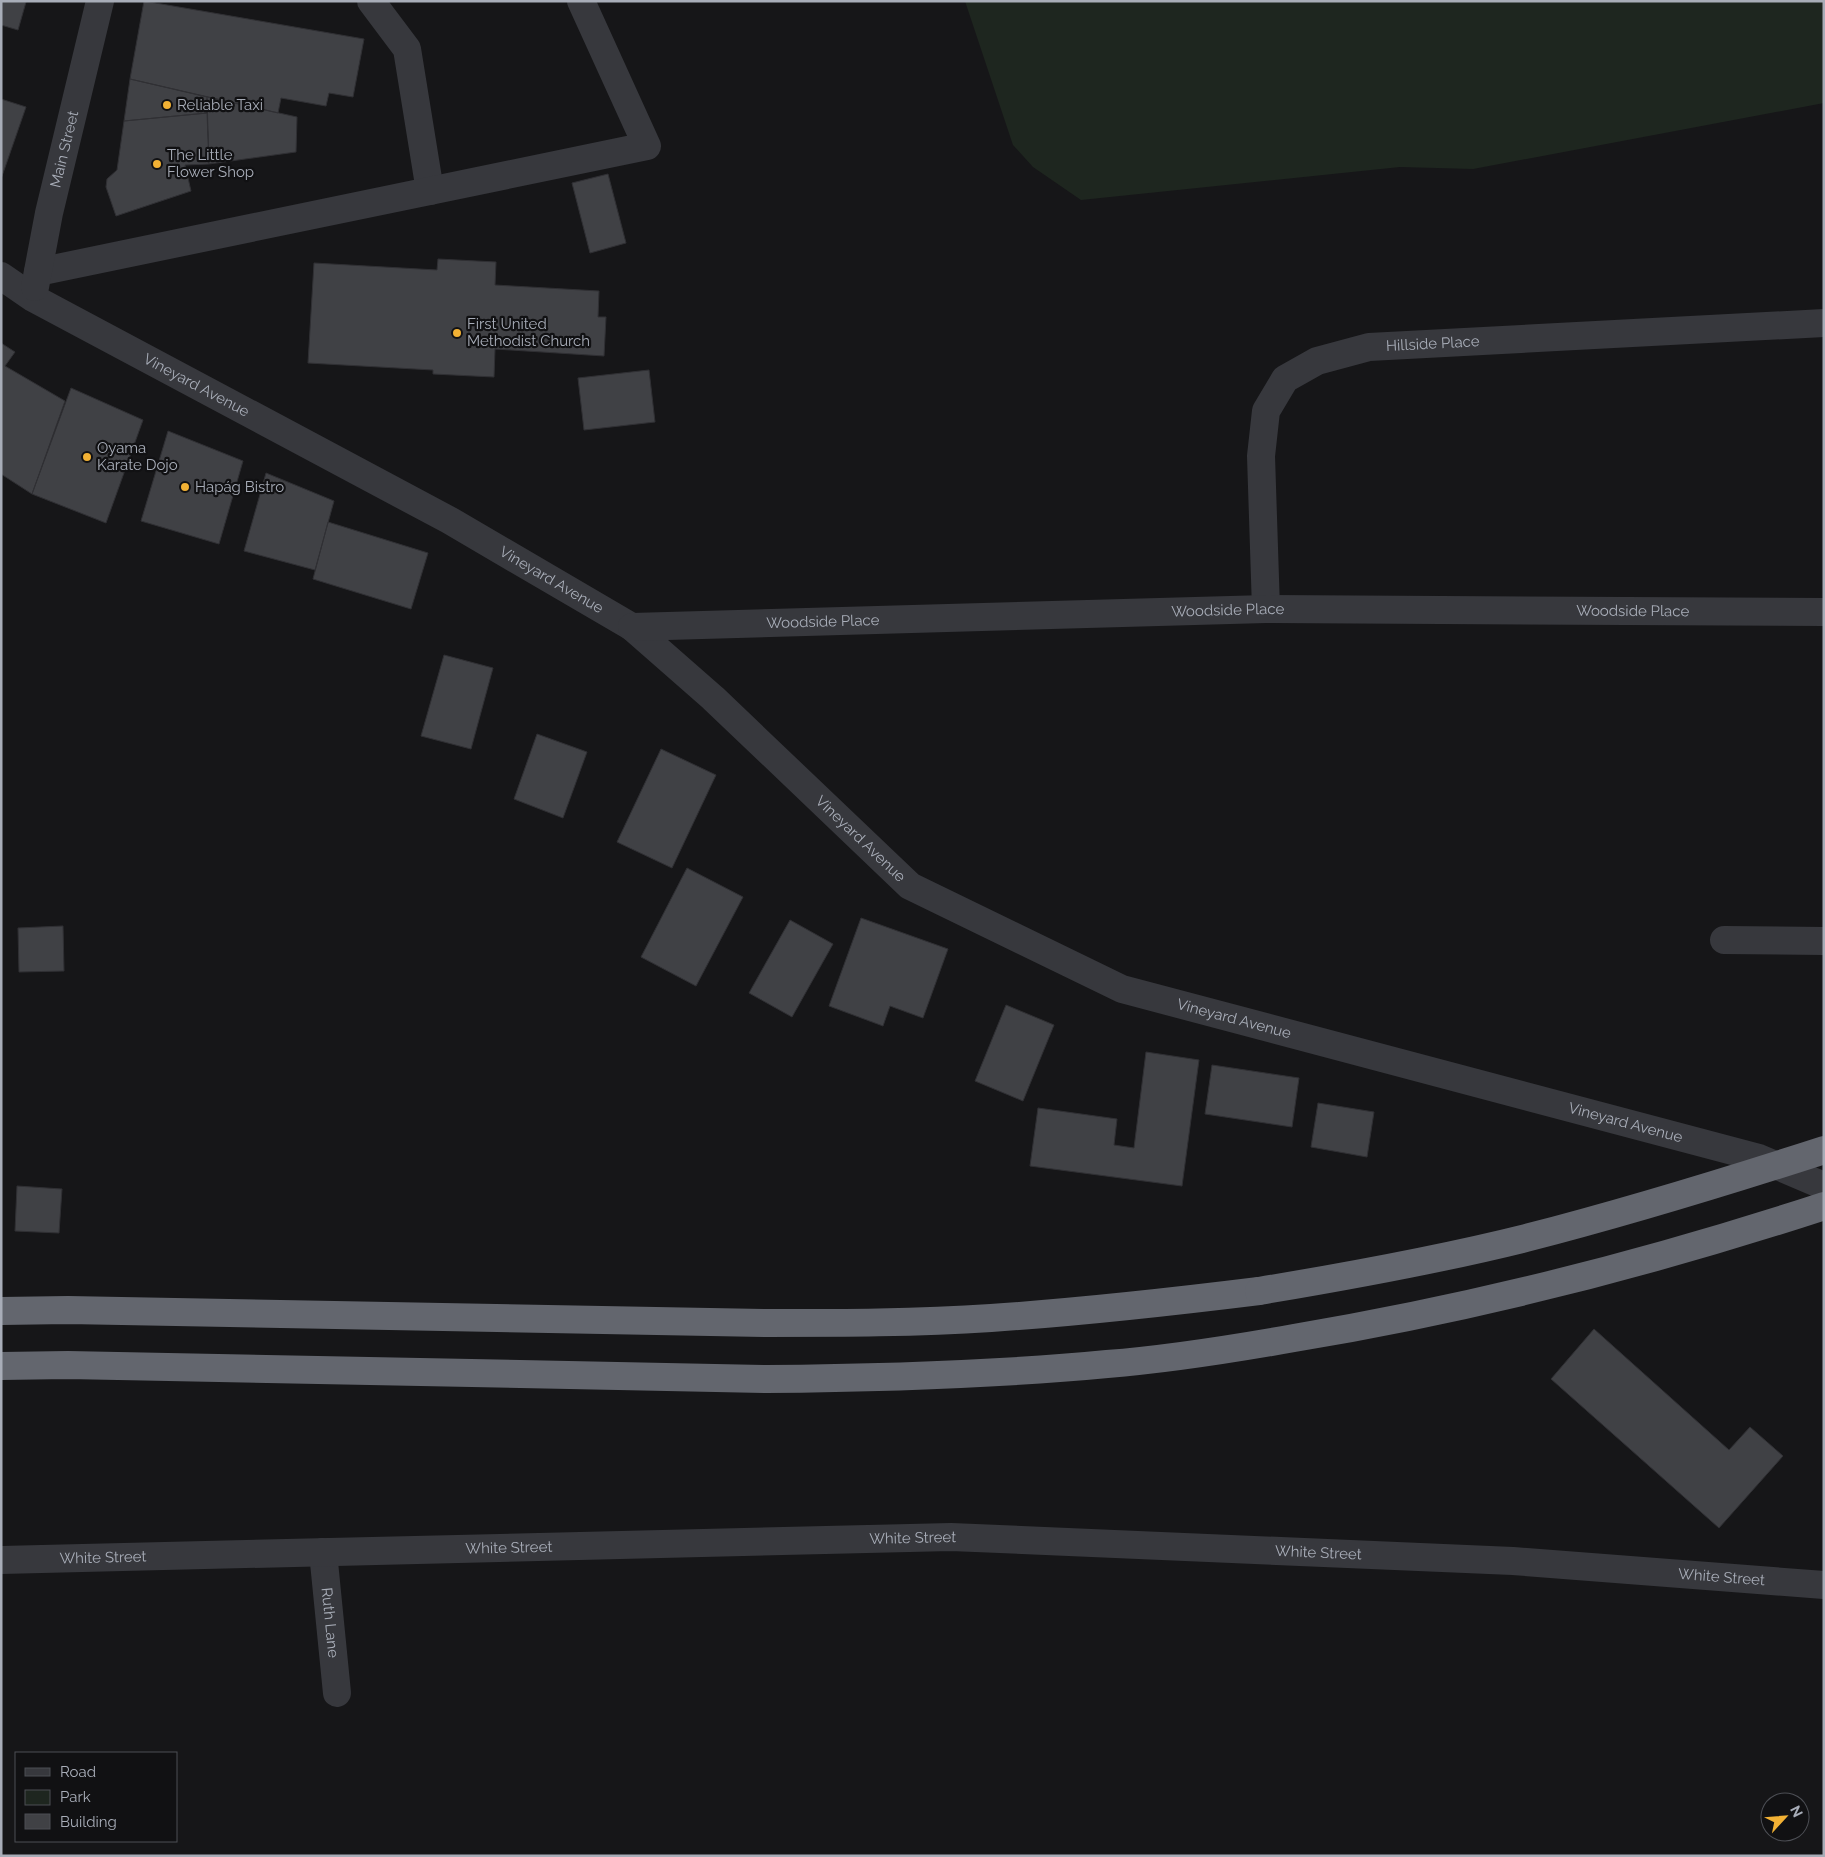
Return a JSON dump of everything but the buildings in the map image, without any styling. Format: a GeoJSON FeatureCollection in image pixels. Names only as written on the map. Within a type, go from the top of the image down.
{"type":"FeatureCollection","features":[{"type":"Feature","properties":{"kind":"highway"},"geometry":{"type":"LineString","coordinates":[[1,1311],[78,1310],[766,1323],[878,1323],[989,1318],[1103,1309],[1259,1291],[1416,1262],[1525,1238],[1641,1207],[1824,1150]]}},
{"type":"Feature","properties":{"kind":"highway"},"geometry":{"type":"LineString","coordinates":[[1,1366],[68,1365],[756,1378],[879,1378],[992,1373],[1108,1364],[1219,1351],[1334,1331],[1538,1289],[1655,1258],[1824,1206]]}},
{"type":"Feature","properties":{"kind":"street","name":"Main Street"},"geometry":{"type":"LineString","coordinates":[[33,298],[48,213],[100,1]]}},
{"type":"Feature","properties":{"kind":"street"},"geometry":{"type":"LineString","coordinates":[[371,1],[408,49],[430,191]]}},
{"type":"Feature","properties":{"kind":"street"},"geometry":{"type":"LineString","coordinates":[[38,272],[647,146],[581,1]]}},
{"type":"Feature","properties":{"kind":"street","name":"Vineyard Avenue"},"geometry":{"type":"LineString","coordinates":[[1,276],[33,298],[449,520],[632,627],[713,698],[910,886],[1122,989],[1759,1158],[1824,1186]]}},
{"type":"Feature","properties":{"kind":"street","name":"Hillside Place"},"geometry":{"type":"LineString","coordinates":[[1266,609],[1261,456],[1266,412],[1286,379],[1317,361],[1369,347],[1824,323]]}},
{"type":"Feature","properties":{"kind":"street","name":"Woodside Place"},"geometry":{"type":"LineString","coordinates":[[632,627],[1266,609],[1824,612]]}},
{"type":"Feature","properties":{"kind":"street"},"geometry":{"type":"LineString","coordinates":[[1724,940],[1824,941]]}},
{"type":"Feature","properties":{"kind":"street","name":"White Street"},"geometry":{"type":"LineString","coordinates":[[1,1560],[951,1537],[1513,1561],[1824,1585]]}},
{"type":"Feature","properties":{"kind":"street","name":"Ruth Lane"},"geometry":{"type":"LineString","coordinates":[[323,1552],[337,1693]]}},
{"type":"Feature","properties":{"kind":"green space"},"geometry":{"type":"Polygon","coordinates":[[[965,1],[1824,1],[1824,103],[1473,169],[1400,167],[1081,200],[1033,167],[1013,145],[965,1]]]}},
{"type":"Feature","properties":{"kind":"place","name":"Reliable Taxi"},"geometry":{"type":"Point","coordinates":[167,105]}},
{"type":"Feature","properties":{"kind":"place","name":"The Little Flower Shop"},"geometry":{"type":"Point","coordinates":[157,164]}},
{"type":"Feature","properties":{"kind":"place","name":"First United Methodist Church"},"geometry":{"type":"Point","coordinates":[457,333]}},
{"type":"Feature","properties":{"kind":"place","name":"Oyama Karate Dojo"},"geometry":{"type":"Point","coordinates":[87,457]}},
{"type":"Feature","properties":{"kind":"place","name":"Hapág Bistro"},"geometry":{"type":"Point","coordinates":[185,487]}}]}
